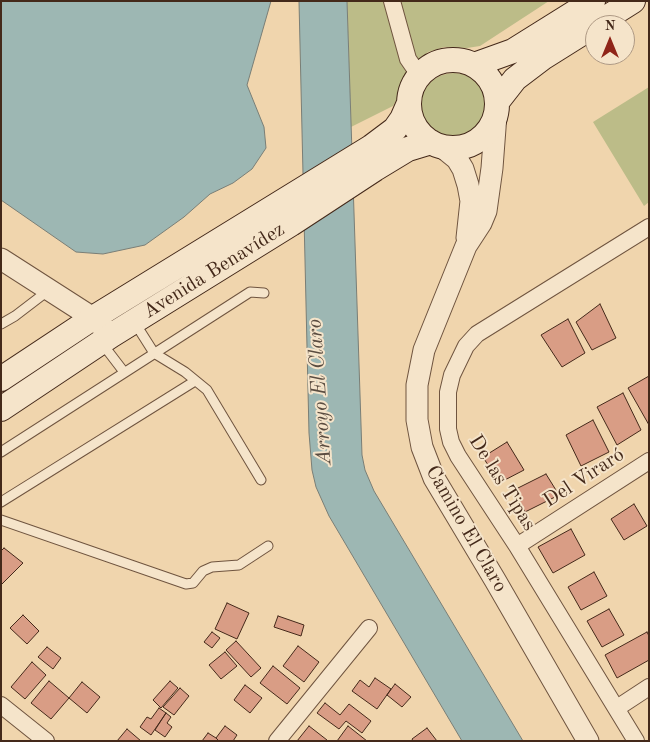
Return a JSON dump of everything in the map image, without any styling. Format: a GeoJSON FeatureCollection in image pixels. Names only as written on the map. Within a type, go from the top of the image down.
{"type":"FeatureCollection","features":[{"type":"Feature","properties":{"kind":"main road"},"geometry":{"type":"LineString","coordinates":[[474,65],[513,51],[593,1]]}},
{"type":"Feature","properties":{"kind":"main road"},"geometry":{"type":"LineString","coordinates":[[611,15],[633,1]]}},
{"type":"Feature","properties":{"kind":"main road"},"geometry":{"type":"LineString","coordinates":[[497,108],[494,87],[486,74],[474,65],[460,60],[445,60],[431,66],[419,75],[412,88],[409,103],[411,119],[419,132],[436,144],[455,148],[469,145],[481,138],[490,128],[497,108],[515,79],[544,57],[585,31]]}},
{"type":"Feature","properties":{"kind":"main road","name":"Avenida Benavídez"},"geometry":{"type":"LineString","coordinates":[[1,409],[106,338],[291,224],[373,158],[395,130],[409,103]]}},
{"type":"Feature","properties":{"kind":"main road","name":"Avenida Benavídez"},"geometry":{"type":"LineString","coordinates":[[1,379],[93,318],[291,197],[373,158],[436,144]]}},
{"type":"Feature","properties":{"kind":"street"},"geometry":{"type":"LineString","coordinates":[[392,1],[408,59],[419,75]]}},
{"type":"Feature","properties":{"kind":"street","name":"Camino El Claro"},"geometry":{"type":"LineString","coordinates":[[497,108],[486,211],[481,223],[466,246],[430,333],[419,369],[416,403],[417,420],[422,447],[434,478],[588,741]]}},
{"type":"Feature","properties":{"kind":"street","name":"Camino El Claro"},"geometry":{"type":"LineString","coordinates":[[436,144],[457,159],[468,184],[470,201],[466,246]]}},
{"type":"Feature","properties":{"kind":"street","name":"De las Tipas"},"geometry":{"type":"LineString","coordinates":[[636,741],[517,546],[458,456],[451,442],[448,429],[448,392],[452,375],[466,346],[476,334],[649,226]]}},
{"type":"Feature","properties":{"kind":"street"},"geometry":{"type":"LineString","coordinates":[[1,259],[93,318],[106,338]]}},
{"type":"Feature","properties":{"kind":"street","name":"Del Viraró"},"geometry":{"type":"LineString","coordinates":[[517,546],[649,461]]}},
{"type":"Feature","properties":{"kind":"street"},"geometry":{"type":"LineString","coordinates":[[277,741],[370,628]]}},
{"type":"Feature","properties":{"kind":"street"},"geometry":{"type":"LineString","coordinates":[[617,708],[649,687]]}},
{"type":"Feature","properties":{"kind":"street"},"geometry":{"type":"LineString","coordinates":[[1,704],[46,741]]}},
{"type":"Feature","properties":{"kind":"lane"},"geometry":{"type":"LineString","coordinates":[[1,324],[15,316],[49,290]]}},
{"type":"Feature","properties":{"kind":"lane"},"geometry":{"type":"LineString","coordinates":[[1,452],[250,292],[264,293]]}},
{"type":"Feature","properties":{"kind":"lane"},"geometry":{"type":"LineString","coordinates":[[134,321],[154,353],[185,372],[207,390],[261,480]]}},
{"type":"Feature","properties":{"kind":"lane"},"geometry":{"type":"LineString","coordinates":[[106,338],[124,372]]}},
{"type":"Feature","properties":{"kind":"lane"},"geometry":{"type":"LineString","coordinates":[[1,502],[195,381]]}},
{"type":"Feature","properties":{"kind":"lane"},"geometry":{"type":"LineString","coordinates":[[1,520],[186,584],[192,583],[203,571],[212,567],[239,565],[268,546]]}},
{"type":"Feature","properties":{"kind":"green space"},"geometry":{"type":"Polygon","coordinates":[[[347,1],[549,1],[480,46],[467,48],[444,47],[428,52],[409,69],[400,84],[399,96],[393,106],[351,127],[347,1]]]}},
{"type":"Feature","properties":{"kind":"green space"},"geometry":{"type":"Polygon","coordinates":[[[454,73],[467,76],[478,83],[485,94],[488,107],[485,120],[478,131],[467,138],[454,141],[441,138],[430,131],[423,120],[420,107],[423,94],[430,83],[441,76],[454,73]]]}},
{"type":"Feature","properties":{"kind":"green space"},"geometry":{"type":"Polygon","coordinates":[[[649,87],[649,202],[644,206],[593,122],[649,87]]]}},
{"type":"Feature","properties":{"kind":"water"},"geometry":{"type":"Polygon","coordinates":[[[1,1],[271,1],[247,85],[264,127],[266,148],[252,169],[233,183],[210,194],[184,217],[145,245],[103,254],[76,252],[1,200],[1,1]]]}},
{"type":"Feature","properties":{"kind":"water","name":"Arroyo El Claro"},"geometry":{"type":"Polygon","coordinates":[[[299,1],[347,1],[362,455],[365,470],[374,491],[523,741],[462,741],[329,516],[316,487],[312,470],[309,433],[299,1]]]}},
{"type":"Feature","properties":{"kind":"building"},"geometry":{"type":"Polygon","coordinates":[[[600,304],[616,338],[592,350],[576,322],[600,304]]]}},
{"type":"Feature","properties":{"kind":"building"},"geometry":{"type":"Polygon","coordinates":[[[568,319],[585,353],[562,367],[541,335],[568,319]]]}},
{"type":"Feature","properties":{"kind":"building"},"geometry":{"type":"Polygon","coordinates":[[[649,376],[649,425],[628,388],[649,376]]]}},
{"type":"Feature","properties":{"kind":"building"},"geometry":{"type":"Polygon","coordinates":[[[623,393],[641,430],[617,445],[597,407],[623,393]]]}},
{"type":"Feature","properties":{"kind":"building"},"geometry":{"type":"Polygon","coordinates":[[[593,420],[609,452],[581,466],[566,435],[593,420]]]}},
{"type":"Feature","properties":{"kind":"building"},"geometry":{"type":"Polygon","coordinates":[[[507,442],[524,470],[499,483],[483,457],[507,442]]]}},
{"type":"Feature","properties":{"kind":"building"},"geometry":{"type":"Polygon","coordinates":[[[546,474],[559,495],[525,512],[514,490],[546,474]]]}},
{"type":"Feature","properties":{"kind":"building"},"geometry":{"type":"Polygon","coordinates":[[[634,504],[647,526],[624,540],[611,519],[634,504]]]}},
{"type":"Feature","properties":{"kind":"building"},"geometry":{"type":"Polygon","coordinates":[[[571,529],[585,555],[553,573],[538,547],[571,529]]]}},
{"type":"Feature","properties":{"kind":"building"},"geometry":{"type":"Polygon","coordinates":[[[4,548],[23,563],[1,585],[1,551],[4,548]]]}},
{"type":"Feature","properties":{"kind":"building"},"geometry":{"type":"Polygon","coordinates":[[[594,572],[607,596],[581,610],[568,587],[594,572]]]}},
{"type":"Feature","properties":{"kind":"building"},"geometry":{"type":"Polygon","coordinates":[[[227,603],[249,613],[237,639],[215,629],[227,603]]]}},
{"type":"Feature","properties":{"kind":"building"},"geometry":{"type":"Polygon","coordinates":[[[609,609],[624,635],[602,647],[587,621],[609,609]]]}},
{"type":"Feature","properties":{"kind":"building"},"geometry":{"type":"Polygon","coordinates":[[[23,615],[39,631],[27,644],[10,628],[23,615]]]}},
{"type":"Feature","properties":{"kind":"building"},"geometry":{"type":"Polygon","coordinates":[[[278,616],[304,625],[301,636],[274,627],[278,616]]]}},
{"type":"Feature","properties":{"kind":"building"},"geometry":{"type":"Polygon","coordinates":[[[212,632],[220,638],[212,648],[204,642],[212,632]]]}},
{"type":"Feature","properties":{"kind":"building"},"geometry":{"type":"Polygon","coordinates":[[[647,632],[649,636],[649,660],[617,678],[605,655],[647,632]]]}},
{"type":"Feature","properties":{"kind":"building"},"geometry":{"type":"Polygon","coordinates":[[[236,641],[261,668],[251,677],[226,650],[236,641]]]}},
{"type":"Feature","properties":{"kind":"building"},"geometry":{"type":"Polygon","coordinates":[[[298,646],[319,662],[304,682],[283,666],[298,646]]]}},
{"type":"Feature","properties":{"kind":"building"},"geometry":{"type":"Polygon","coordinates":[[[47,647],[61,658],[53,669],[38,657],[47,647]]]}},
{"type":"Feature","properties":{"kind":"building"},"geometry":{"type":"Polygon","coordinates":[[[225,652],[237,666],[221,679],[209,665],[225,652]]]}},
{"type":"Feature","properties":{"kind":"building"},"geometry":{"type":"Polygon","coordinates":[[[32,662],[46,675],[25,699],[11,687],[32,662]]]}},
{"type":"Feature","properties":{"kind":"building"},"geometry":{"type":"Polygon","coordinates":[[[273,666],[300,688],[287,704],[260,683],[273,666]]]}},
{"type":"Feature","properties":{"kind":"building"},"geometry":{"type":"Polygon","coordinates":[[[375,678],[391,689],[377,709],[352,691],[360,680],[369,687],[375,678]]]}},
{"type":"Feature","properties":{"kind":"building"},"geometry":{"type":"Polygon","coordinates":[[[49,681],[69,698],[51,719],[31,703],[49,681]]]}},
{"type":"Feature","properties":{"kind":"building"},"geometry":{"type":"Polygon","coordinates":[[[170,681],[178,688],[161,708],[153,700],[170,681]]]}},
{"type":"Feature","properties":{"kind":"building"},"geometry":{"type":"Polygon","coordinates":[[[82,682],[100,697],[87,713],[69,698],[82,682]]]}},
{"type":"Feature","properties":{"kind":"building"},"geometry":{"type":"Polygon","coordinates":[[[395,684],[411,697],[402,707],[387,695],[395,684]]]}},
{"type":"Feature","properties":{"kind":"building"},"geometry":{"type":"Polygon","coordinates":[[[245,685],[262,698],[250,713],[234,700],[245,685]]]}},
{"type":"Feature","properties":{"kind":"building"},"geometry":{"type":"Polygon","coordinates":[[[180,688],[189,696],[174,715],[163,707],[180,688]]]}},
{"type":"Feature","properties":{"kind":"building"},"geometry":{"type":"Polygon","coordinates":[[[325,703],[340,715],[349,704],[371,721],[362,733],[346,721],[339,729],[317,713],[325,703]]]}},
{"type":"Feature","properties":{"kind":"building"},"geometry":{"type":"Polygon","coordinates":[[[159,708],[166,713],[151,735],[140,727],[147,717],[151,719],[159,708]]]}},
{"type":"Feature","properties":{"kind":"building"},"geometry":{"type":"Polygon","coordinates":[[[166,713],[171,717],[167,723],[172,727],[165,737],[155,730],[166,713]]]}},
{"type":"Feature","properties":{"kind":"building"},"geometry":{"type":"Polygon","coordinates":[[[225,726],[237,735],[233,741],[219,741],[216,738],[225,726]]]}},
{"type":"Feature","properties":{"kind":"building"},"geometry":{"type":"Polygon","coordinates":[[[309,726],[327,740],[297,741],[309,726]]]}},
{"type":"Feature","properties":{"kind":"building"},"geometry":{"type":"Polygon","coordinates":[[[348,726],[367,741],[337,741],[348,726]]]}},
{"type":"Feature","properties":{"kind":"building"},"geometry":{"type":"Polygon","coordinates":[[[427,728],[437,741],[413,741],[412,739],[427,728]]]}},
{"type":"Feature","properties":{"kind":"building"},"geometry":{"type":"Polygon","coordinates":[[[127,729],[141,741],[117,741],[127,729]]]}},
{"type":"Feature","properties":{"kind":"building"},"geometry":{"type":"Polygon","coordinates":[[[208,733],[216,738],[219,741],[202,741],[208,733]]]}}]}
